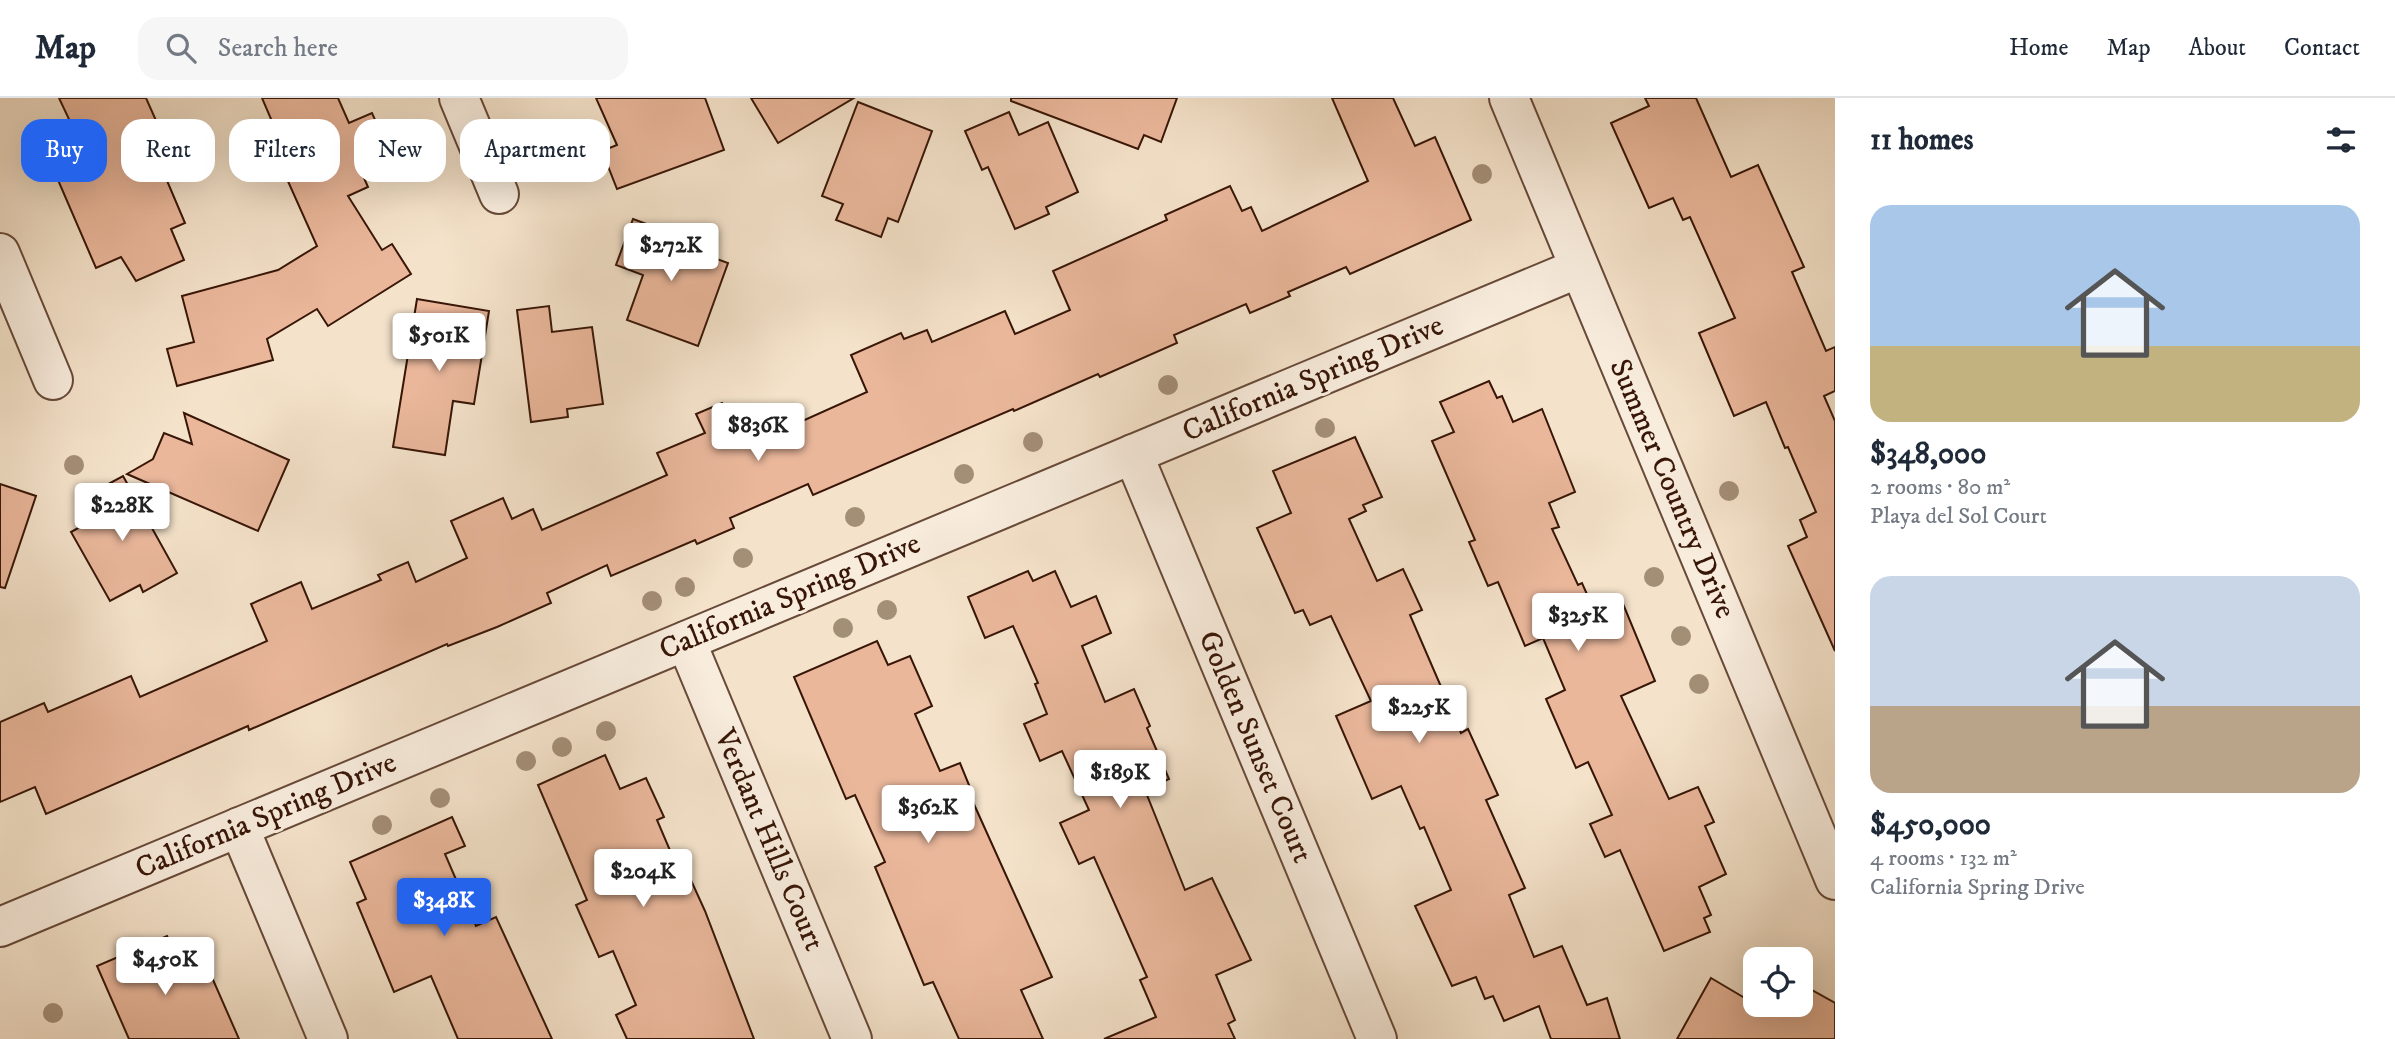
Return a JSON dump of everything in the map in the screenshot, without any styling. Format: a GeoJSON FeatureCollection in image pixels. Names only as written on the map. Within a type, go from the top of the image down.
{"type":"FeatureCollection","features":[{"type":"Feature","properties":{"kind":"street"},"geometry":{"type":"LineString","coordinates":[[459,98],[499,194]]}},
{"type":"Feature","properties":{"kind":"street","name":"Summer Country Drive"},"geometry":{"type":"LineString","coordinates":[[1509,98],[1835,880]]}},
{"type":"Feature","properties":{"kind":"street"},"geometry":{"type":"LineString","coordinates":[[0,253],[53,380]]}},
{"type":"Feature","properties":{"kind":"street","name":"California Spring Drive"},"geometry":{"type":"LineString","coordinates":[[0,927],[1579,268]]}},
{"type":"Feature","properties":{"kind":"street","name":"Golden Sunset Court"},"geometry":{"type":"LineString","coordinates":[[1133,454],[1377,1039]]}},
{"type":"Feature","properties":{"kind":"street","name":"Verdant Hills Court"},"geometry":{"type":"LineString","coordinates":[[686,640],[852,1039]]}},
{"type":"Feature","properties":{"kind":"street"},"geometry":{"type":"LineString","coordinates":[[239,827],[328,1039]]}},
{"type":"Feature","properties":{"kind":"building"},"geometry":{"type":"Polygon","coordinates":[[[59,98],[146,98],[155,119],[121,119],[121,182],[168,182],[185,223],[171,229],[184,260],[136,281],[121,257],[96,268],[59,182],[107,182],[107,119],[69,119],[59,98]]]}},
{"type":"Feature","properties":{"kind":"building"},"geometry":{"type":"Polygon","coordinates":[[[262,98],[338,98],[349,123],[354,121],[354,182],[366,182],[368,187],[348,196],[382,250],[392,244],[411,274],[328,326],[317,309],[267,339],[273,360],[177,386],[167,349],[194,342],[182,296],[278,270],[317,246],[288,182],[340,182],[340,119],[271,119],[262,98]]]}},
{"type":"Feature","properties":{"kind":"building"},"geometry":{"type":"Polygon","coordinates":[[[596,98],[705,98],[724,150],[617,189],[610,171],[610,148],[617,145],[610,129],[610,119],[605,119],[596,98]]]}},
{"type":"Feature","properties":{"kind":"building"},"geometry":{"type":"Polygon","coordinates":[[[751,98],[854,98],[778,143],[751,98]]]}},
{"type":"Feature","properties":{"kind":"building"},"geometry":{"type":"Polygon","coordinates":[[[1011,98],[1177,98],[1161,142],[1144,135],[1138,149],[1011,101],[1011,98]]]}},
{"type":"Feature","properties":{"kind":"building"},"geometry":{"type":"Polygon","coordinates":[[[1332,98],[1393,98],[1415,146],[1435,137],[1471,220],[1350,274],[1346,267],[1288,292],[1290,296],[1250,313],[1246,304],[1174,335],[1177,343],[1100,377],[1098,374],[813,495],[808,484],[730,518],[734,528],[697,544],[695,540],[611,576],[607,565],[547,593],[551,603],[497,627],[448,646],[447,644],[249,730],[248,726],[46,814],[35,787],[0,802],[0,722],[44,703],[48,712],[131,676],[140,697],[267,641],[251,604],[301,582],[312,609],[381,580],[378,575],[408,562],[416,582],[467,558],[451,521],[503,498],[512,519],[533,509],[542,530],[667,475],[657,453],[705,433],[696,414],[722,403],[742,448],[867,392],[851,355],[901,333],[904,339],[927,330],[932,342],[1005,311],[1015,334],[1070,310],[1053,271],[1167,220],[1165,215],[1230,186],[1242,211],[1251,207],[1262,231],[1368,181],[1332,98]]]}},
{"type":"Feature","properties":{"kind":"building"},"geometry":{"type":"Polygon","coordinates":[[[1645,98],[1696,98],[1731,177],[1758,165],[1804,267],[1792,272],[1826,351],[1835,347],[1835,391],[1824,396],[1835,421],[1835,651],[1788,546],[1807,537],[1800,520],[1816,512],[1766,402],[1734,416],[1699,333],[1735,318],[1690,217],[1683,220],[1673,198],[1649,208],[1611,123],[1649,106],[1645,98]]]}},
{"type":"Feature","properties":{"kind":"building"},"geometry":{"type":"Polygon","coordinates":[[[858,102],[932,131],[898,222],[888,218],[881,237],[836,220],[843,204],[822,196],[858,102]]]}},
{"type":"Feature","properties":{"kind":"building"},"geometry":{"type":"Polygon","coordinates":[[[1009,112],[1019,135],[1048,122],[1078,192],[1046,207],[1049,214],[1015,229],[988,167],[982,170],[965,131],[1009,112]]]}},
{"type":"Feature","properties":{"kind":"building"},"geometry":{"type":"Polygon","coordinates":[[[372,113],[375,119],[358,119],[372,113]]]}},
{"type":"Feature","properties":{"kind":"building"},"geometry":{"type":"Polygon","coordinates":[[[633,219],[679,236],[676,244],[728,263],[698,346],[627,320],[643,275],[616,265],[633,219]]]}},
{"type":"Feature","properties":{"kind":"building"},"geometry":{"type":"Polygon","coordinates":[[[417,299],[489,311],[474,404],[453,401],[445,455],[393,447],[417,299]]]}},
{"type":"Feature","properties":{"kind":"building"},"geometry":{"type":"Polygon","coordinates":[[[549,306],[552,332],[592,327],[603,404],[567,409],[568,417],[531,422],[517,310],[549,306]]]}},
{"type":"Feature","properties":{"kind":"building"},"geometry":{"type":"Polygon","coordinates":[[[1489,381],[1497,398],[1502,396],[1513,422],[1542,409],[1575,492],[1549,503],[1559,527],[1552,529],[1578,585],[1582,583],[1594,610],[1621,599],[1655,681],[1621,696],[1669,799],[1698,787],[1714,822],[1705,826],[1726,874],[1699,887],[1711,915],[1704,918],[1710,932],[1664,951],[1620,850],[1605,857],[1590,824],[1612,815],[1588,762],[1576,768],[1546,699],[1565,690],[1543,638],[1525,646],[1498,582],[1488,586],[1469,542],[1475,540],[1432,441],[1454,432],[1440,402],[1489,381]]]}},
{"type":"Feature","properties":{"kind":"building"},"geometry":{"type":"Polygon","coordinates":[[[184,413],[289,460],[258,531],[127,474],[153,459],[164,433],[192,444],[184,413]]]}},
{"type":"Feature","properties":{"kind":"building"},"geometry":{"type":"Polygon","coordinates":[[[1355,437],[1382,497],[1363,505],[1366,511],[1349,519],[1377,581],[1403,569],[1422,610],[1410,615],[1461,733],[1468,729],[1498,795],[1486,800],[1525,888],[1509,895],[1534,957],[1562,946],[1587,1005],[1607,998],[1620,1039],[1551,1039],[1539,1006],[1504,1021],[1493,996],[1485,999],[1476,977],[1452,986],[1415,906],[1451,890],[1424,827],[1420,829],[1401,786],[1372,799],[1336,716],[1371,701],[1331,616],[1310,625],[1303,610],[1295,613],[1257,528],[1291,513],[1273,471],[1355,437]]]}},
{"type":"Feature","properties":{"kind":"building"},"geometry":{"type":"Polygon","coordinates":[[[123,476],[177,573],[143,592],[140,585],[110,601],[71,532],[100,516],[88,495],[123,476]]]}},
{"type":"Feature","properties":{"kind":"building"},"geometry":{"type":"Polygon","coordinates":[[[0,484],[36,496],[5,588],[0,587],[0,484]]]}},
{"type":"Feature","properties":{"kind":"building"},"geometry":{"type":"Polygon","coordinates":[[[1028,571],[1033,581],[1055,571],[1071,607],[1096,596],[1111,633],[1082,646],[1105,702],[1134,689],[1150,726],[1147,728],[1169,779],[1145,790],[1185,890],[1212,878],[1251,960],[1216,975],[1235,1020],[1228,1024],[1235,1039],[1104,1039],[1156,1017],[1140,980],[1147,977],[1094,857],[1079,864],[1060,823],[1089,810],[1062,751],[1040,761],[1024,724],[1047,714],[1035,684],[1038,683],[1013,626],[985,638],[968,597],[1028,571]]]}},
{"type":"Feature","properties":{"kind":"building"},"geometry":{"type":"Polygon","coordinates":[[[877,641],[888,665],[910,656],[932,706],[915,714],[940,771],[960,763],[971,790],[968,791],[1052,977],[1021,990],[1043,1039],[959,1039],[933,982],[924,985],[875,867],[885,862],[855,795],[846,799],[794,677],[877,641]]]}},
{"type":"Feature","properties":{"kind":"building"},"geometry":{"type":"Polygon","coordinates":[[[605,755],[620,789],[646,778],[664,817],[657,820],[683,881],[690,878],[705,911],[754,1039],[627,1039],[616,1015],[636,1005],[613,951],[599,957],[576,905],[587,900],[538,785],[605,755]]]}},
{"type":"Feature","properties":{"kind":"building"},"geometry":{"type":"Polygon","coordinates":[[[452,817],[465,846],[445,854],[476,926],[496,917],[552,1039],[458,1039],[431,976],[394,992],[357,903],[366,899],[350,862],[452,817]]]}},
{"type":"Feature","properties":{"kind":"building"},"geometry":{"type":"Polygon","coordinates":[[[167,936],[185,975],[207,966],[239,1039],[129,1039],[97,966],[167,936]]]}},
{"type":"Feature","properties":{"kind":"building"},"geometry":{"type":"Polygon","coordinates":[[[1711,978],[1743,997],[1743,1017],[1813,1017],[1813,991],[1835,1003],[1835,1039],[1677,1039],[1711,978]]]}}]}
